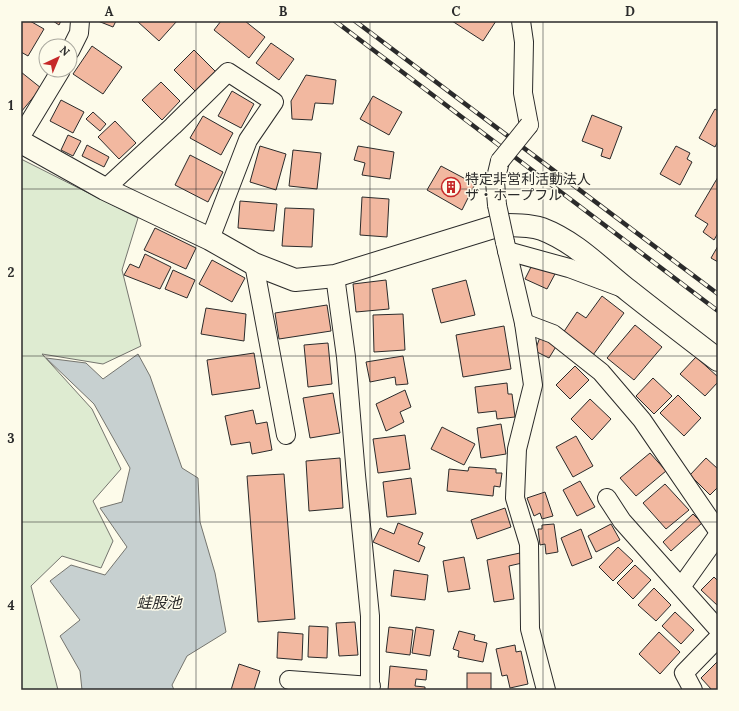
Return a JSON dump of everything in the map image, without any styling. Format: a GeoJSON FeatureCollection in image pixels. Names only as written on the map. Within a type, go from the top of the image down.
{"type":"FeatureCollection","features":[{"type":"Feature","properties":{"kind":"street"},"geometry":{"type":"LineString","coordinates":[[76,38],[79,32],[80,21]]}},
{"type":"Feature","properties":{"kind":"street"},"geometry":{"type":"LineString","coordinates":[[521,21],[524,42],[523,94],[529,125],[500,161],[495,182],[497,205],[524,322],[533,385],[517,449],[515,498],[529,544],[530,629],[546,690]]}},
{"type":"Feature","properties":{"kind":"street"},"geometry":{"type":"LineString","coordinates":[[105,189],[173,126],[228,72],[274,102],[248,140],[210,239]]}},
{"type":"Feature","properties":{"kind":"street"},"geometry":{"type":"LineString","coordinates":[[21,136],[56,78]]}},
{"type":"Feature","properties":{"kind":"street"},"geometry":{"type":"LineString","coordinates":[[21,142],[105,189],[210,239],[254,264],[295,280],[335,276],[500,225],[520,225],[542,229],[562,238],[588,256],[628,290],[718,360]]}},
{"type":"Feature","properties":{"kind":"street"},"geometry":{"type":"LineString","coordinates":[[506,247],[628,290]]}},
{"type":"Feature","properties":{"kind":"street"},"geometry":{"type":"LineString","coordinates":[[254,264],[286,435]]}},
{"type":"Feature","properties":{"kind":"street"},"geometry":{"type":"LineString","coordinates":[[289,680],[371,688],[370,616],[346,357],[335,276]]}},
{"type":"Feature","properties":{"kind":"street"},"geometry":{"type":"LineString","coordinates":[[524,322],[553,334],[601,372],[642,420],[718,531]]}},
{"type":"Feature","properties":{"kind":"street"},"geometry":{"type":"LineString","coordinates":[[607,498],[622,521],[718,629]]}},
{"type":"Feature","properties":{"kind":"street"},"geometry":{"type":"LineString","coordinates":[[681,587],[718,535]]}},
{"type":"Feature","properties":{"kind":"street"},"geometry":{"type":"LineString","coordinates":[[693,690],[684,673],[718,638]]}},
{"type":"Feature","properties":{"kind":"green space"},"geometry":{"type":"Polygon","coordinates":[[[21,159],[138,218],[122,270],[141,346],[103,364],[42,354],[92,409],[121,469],[93,501],[113,541],[101,568],[62,556],[31,586],[58,690],[21,690],[21,159]]]}},
{"type":"Feature","properties":{"kind":"water","name":"蛙股池"},"geometry":{"type":"Polygon","coordinates":[[[138,354],[150,376],[182,468],[198,478],[200,522],[215,573],[226,632],[187,656],[172,685],[174,690],[82,690],[80,671],[60,636],[80,620],[50,581],[71,565],[105,575],[127,547],[100,508],[122,502],[130,468],[94,404],[46,358],[86,363],[103,379],[138,354]]]}},
{"type":"Feature","properties":{"kind":"building"},"geometry":{"type":"Polygon","coordinates":[[[21,21],[30,21],[44,29],[28,56],[21,52],[21,21]]]}},
{"type":"Feature","properties":{"kind":"building"},"geometry":{"type":"Polygon","coordinates":[[[53,21],[61,21],[59,25],[53,21]]]}},
{"type":"Feature","properties":{"kind":"building"},"geometry":{"type":"Polygon","coordinates":[[[98,21],[116,21],[113,27],[98,21]]]}},
{"type":"Feature","properties":{"kind":"building"},"geometry":{"type":"Polygon","coordinates":[[[137,21],[177,21],[159,41],[137,21]]]}},
{"type":"Feature","properties":{"kind":"building"},"geometry":{"type":"Polygon","coordinates":[[[221,21],[245,21],[265,37],[249,58],[214,30],[221,21]]]}},
{"type":"Feature","properties":{"kind":"building"},"geometry":{"type":"Polygon","coordinates":[[[452,21],[496,21],[483,41],[452,21]]]}},
{"type":"Feature","properties":{"kind":"building"},"geometry":{"type":"Polygon","coordinates":[[[271,43],[294,59],[279,80],[256,63],[271,43]]]}},
{"type":"Feature","properties":{"kind":"building"},"geometry":{"type":"Polygon","coordinates":[[[92,46],[122,67],[103,94],[78,77],[78,67],[92,46]]]}},
{"type":"Feature","properties":{"kind":"building"},"geometry":{"type":"Polygon","coordinates":[[[194,50],[216,72],[196,92],[174,70],[194,50]]]}},
{"type":"Feature","properties":{"kind":"building"},"geometry":{"type":"Polygon","coordinates":[[[21,72],[41,88],[21,112],[21,72]]]}},
{"type":"Feature","properties":{"kind":"building"},"geometry":{"type":"Polygon","coordinates":[[[306,75],[336,80],[333,104],[315,103],[312,120],[292,119],[291,101],[306,75]]]}},
{"type":"Feature","properties":{"kind":"building"},"geometry":{"type":"Polygon","coordinates":[[[161,82],[180,101],[162,120],[142,100],[161,82]]]}},
{"type":"Feature","properties":{"kind":"building"},"geometry":{"type":"Polygon","coordinates":[[[232,91],[254,104],[241,128],[218,116],[232,91]]]}},
{"type":"Feature","properties":{"kind":"building"},"geometry":{"type":"Polygon","coordinates":[[[373,96],[402,112],[389,135],[360,119],[373,96]]]}},
{"type":"Feature","properties":{"kind":"building"},"geometry":{"type":"Polygon","coordinates":[[[61,100],[84,112],[73,133],[50,121],[61,100]]]}},
{"type":"Feature","properties":{"kind":"building"},"geometry":{"type":"Polygon","coordinates":[[[715,109],[718,111],[718,141],[715,147],[699,138],[715,109]]]}},
{"type":"Feature","properties":{"kind":"building"},"geometry":{"type":"Polygon","coordinates":[[[93,112],[106,124],[100,131],[86,119],[93,112]]]}},
{"type":"Feature","properties":{"kind":"building"},"geometry":{"type":"Polygon","coordinates":[[[592,115],[622,127],[610,159],[601,156],[603,149],[582,141],[592,115]]]}},
{"type":"Feature","properties":{"kind":"building"},"geometry":{"type":"Polygon","coordinates":[[[203,116],[233,133],[221,155],[190,138],[203,116]]]}},
{"type":"Feature","properties":{"kind":"building"},"geometry":{"type":"Polygon","coordinates":[[[115,121],[136,143],[119,159],[98,137],[115,121]]]}},
{"type":"Feature","properties":{"kind":"building"},"geometry":{"type":"Polygon","coordinates":[[[68,135],[81,141],[73,156],[61,150],[68,135]]]}},
{"type":"Feature","properties":{"kind":"building"},"geometry":{"type":"Polygon","coordinates":[[[87,145],[109,157],[104,167],[82,156],[87,145]]]}},
{"type":"Feature","properties":{"kind":"building"},"geometry":{"type":"Polygon","coordinates":[[[260,146],[286,154],[276,190],[250,182],[260,146]]]}},
{"type":"Feature","properties":{"kind":"building"},"geometry":{"type":"Polygon","coordinates":[[[358,146],[394,152],[390,179],[362,175],[365,163],[354,160],[358,146]]]}},
{"type":"Feature","properties":{"kind":"building"},"geometry":{"type":"Polygon","coordinates":[[[676,146],[690,153],[687,159],[692,162],[680,185],[660,174],[676,146]]]}},
{"type":"Feature","properties":{"kind":"building"},"geometry":{"type":"Polygon","coordinates":[[[293,150],[321,153],[317,189],[289,186],[293,150]]]}},
{"type":"Feature","properties":{"kind":"building"},"geometry":{"type":"Polygon","coordinates":[[[190,155],[223,172],[208,202],[175,185],[190,155]]]}},
{"type":"Feature","properties":{"kind":"building","name":"特定非営利活動法人 ザ・ホープフル"},"geometry":{"type":"Polygon","coordinates":[[[441,166],[475,184],[462,210],[427,190],[441,166]]]}},
{"type":"Feature","properties":{"kind":"building"},"geometry":{"type":"Polygon","coordinates":[[[718,177],[718,233],[714,240],[703,232],[708,224],[695,216],[718,177]]]}},
{"type":"Feature","properties":{"kind":"building"},"geometry":{"type":"Polygon","coordinates":[[[362,197],[389,199],[387,237],[360,235],[362,197]]]}},
{"type":"Feature","properties":{"kind":"building"},"geometry":{"type":"Polygon","coordinates":[[[240,201],[277,204],[274,231],[238,228],[240,201]]]}},
{"type":"Feature","properties":{"kind":"building"},"geometry":{"type":"Polygon","coordinates":[[[285,208],[314,209],[312,247],[282,246],[285,208]]]}},
{"type":"Feature","properties":{"kind":"building"},"geometry":{"type":"Polygon","coordinates":[[[155,228],[196,248],[186,269],[144,250],[155,228]]]}},
{"type":"Feature","properties":{"kind":"building"},"geometry":{"type":"Polygon","coordinates":[[[718,246],[718,262],[711,258],[718,246]]]}},
{"type":"Feature","properties":{"kind":"building"},"geometry":{"type":"Polygon","coordinates":[[[145,254],[171,267],[160,289],[124,275],[130,264],[139,268],[145,254]]]}},
{"type":"Feature","properties":{"kind":"building"},"geometry":{"type":"Polygon","coordinates":[[[212,260],[245,278],[232,302],[199,284],[212,260]]]}},
{"type":"Feature","properties":{"kind":"building"},"geometry":{"type":"Polygon","coordinates":[[[533,263],[555,274],[547,289],[525,279],[533,263]]]}},
{"type":"Feature","properties":{"kind":"building"},"geometry":{"type":"Polygon","coordinates":[[[173,270],[195,280],[187,298],[165,289],[173,270]]]}},
{"type":"Feature","properties":{"kind":"building"},"geometry":{"type":"Polygon","coordinates":[[[386,280],[389,309],[356,312],[353,284],[386,280]]]}},
{"type":"Feature","properties":{"kind":"building"},"geometry":{"type":"Polygon","coordinates":[[[466,280],[475,315],[441,323],[432,289],[466,280]]]}},
{"type":"Feature","properties":{"kind":"building"},"geometry":{"type":"Polygon","coordinates":[[[602,296],[624,313],[593,355],[563,333],[577,312],[586,318],[602,296]]]}},
{"type":"Feature","properties":{"kind":"building"},"geometry":{"type":"Polygon","coordinates":[[[327,305],[331,331],[279,339],[275,313],[327,305]]]}},
{"type":"Feature","properties":{"kind":"building"},"geometry":{"type":"Polygon","coordinates":[[[206,308],[246,314],[244,341],[201,334],[206,308]]]}},
{"type":"Feature","properties":{"kind":"building"},"geometry":{"type":"Polygon","coordinates":[[[403,314],[405,350],[374,352],[373,315],[403,314]]]}},
{"type":"Feature","properties":{"kind":"building"},"geometry":{"type":"Polygon","coordinates":[[[635,325],[662,347],[634,380],[607,358],[635,325]]]}},
{"type":"Feature","properties":{"kind":"building"},"geometry":{"type":"Polygon","coordinates":[[[504,326],[511,369],[463,377],[456,335],[504,326]]]}},
{"type":"Feature","properties":{"kind":"building"},"geometry":{"type":"Polygon","coordinates":[[[540,337],[557,345],[549,358],[535,351],[540,337]]]}},
{"type":"Feature","properties":{"kind":"building"},"geometry":{"type":"Polygon","coordinates":[[[328,343],[332,384],[308,387],[304,345],[328,343]]]}},
{"type":"Feature","properties":{"kind":"building"},"geometry":{"type":"Polygon","coordinates":[[[254,353],[260,388],[212,395],[207,360],[254,353]]]}},
{"type":"Feature","properties":{"kind":"building"},"geometry":{"type":"Polygon","coordinates":[[[403,356],[408,384],[396,385],[395,377],[370,382],[366,362],[403,356]]]}},
{"type":"Feature","properties":{"kind":"building"},"geometry":{"type":"Polygon","coordinates":[[[696,357],[718,377],[718,382],[705,396],[680,374],[696,357]]]}},
{"type":"Feature","properties":{"kind":"building"},"geometry":{"type":"Polygon","coordinates":[[[575,366],[589,380],[570,399],[556,385],[575,366]]]}},
{"type":"Feature","properties":{"kind":"building"},"geometry":{"type":"Polygon","coordinates":[[[653,378],[672,396],[654,414],[636,396],[653,378]]]}},
{"type":"Feature","properties":{"kind":"building"},"geometry":{"type":"Polygon","coordinates":[[[507,383],[508,394],[512,394],[515,417],[497,419],[496,411],[478,413],[475,387],[507,383]]]}},
{"type":"Feature","properties":{"kind":"building"},"geometry":{"type":"Polygon","coordinates":[[[405,390],[411,407],[400,412],[404,422],[386,431],[376,404],[405,390]]]}},
{"type":"Feature","properties":{"kind":"building"},"geometry":{"type":"Polygon","coordinates":[[[333,393],[340,433],[310,438],[303,398],[333,393]]]}},
{"type":"Feature","properties":{"kind":"building"},"geometry":{"type":"Polygon","coordinates":[[[678,395],[701,418],[684,436],[660,413],[678,395]]]}},
{"type":"Feature","properties":{"kind":"building"},"geometry":{"type":"Polygon","coordinates":[[[590,399],[611,419],[592,440],[571,419],[590,399]]]}},
{"type":"Feature","properties":{"kind":"building"},"geometry":{"type":"Polygon","coordinates":[[[253,410],[256,424],[267,422],[272,450],[252,454],[250,442],[231,445],[225,416],[253,410]]]}},
{"type":"Feature","properties":{"kind":"building"},"geometry":{"type":"Polygon","coordinates":[[[501,424],[506,454],[481,458],[477,428],[501,424]]]}},
{"type":"Feature","properties":{"kind":"building"},"geometry":{"type":"Polygon","coordinates":[[[442,427],[475,444],[464,465],[431,449],[442,427]]]}},
{"type":"Feature","properties":{"kind":"building"},"geometry":{"type":"Polygon","coordinates":[[[405,435],[410,469],[378,473],[373,439],[405,435]]]}},
{"type":"Feature","properties":{"kind":"building"},"geometry":{"type":"Polygon","coordinates":[[[576,436],[593,466],[573,477],[556,447],[576,436]]]}},
{"type":"Feature","properties":{"kind":"building"},"geometry":{"type":"Polygon","coordinates":[[[650,453],[666,471],[636,496],[620,478],[650,453]]]}},
{"type":"Feature","properties":{"kind":"building"},"geometry":{"type":"Polygon","coordinates":[[[340,458],[343,508],[309,511],[306,461],[340,458]]]}},
{"type":"Feature","properties":{"kind":"building"},"geometry":{"type":"Polygon","coordinates":[[[706,458],[718,469],[718,487],[710,495],[690,475],[706,458]]]}},
{"type":"Feature","properties":{"kind":"building"},"geometry":{"type":"Polygon","coordinates":[[[469,467],[496,469],[496,473],[502,473],[500,487],[494,486],[493,496],[447,491],[449,469],[468,471],[469,467]]]}},
{"type":"Feature","properties":{"kind":"building"},"geometry":{"type":"Polygon","coordinates":[[[284,474],[295,619],[258,622],[247,476],[284,474]]]}},
{"type":"Feature","properties":{"kind":"building"},"geometry":{"type":"Polygon","coordinates":[[[411,478],[416,514],[387,517],[383,482],[411,478]]]}},
{"type":"Feature","properties":{"kind":"building"},"geometry":{"type":"Polygon","coordinates":[[[580,481],[595,507],[577,516],[563,490],[580,481]]]}},
{"type":"Feature","properties":{"kind":"building"},"geometry":{"type":"Polygon","coordinates":[[[665,484],[689,510],[666,529],[643,503],[665,484]]]}},
{"type":"Feature","properties":{"kind":"building"},"geometry":{"type":"Polygon","coordinates":[[[545,492],[553,516],[542,519],[540,513],[534,516],[527,498],[545,492]]]}},
{"type":"Feature","properties":{"kind":"building"},"geometry":{"type":"Polygon","coordinates":[[[505,508],[511,527],[477,539],[471,520],[505,508]]]}},
{"type":"Feature","properties":{"kind":"building"},"geometry":{"type":"Polygon","coordinates":[[[693,514],[702,523],[671,551],[663,542],[693,514]]]}},
{"type":"Feature","properties":{"kind":"building"},"geometry":{"type":"Polygon","coordinates":[[[398,523],[423,533],[418,544],[425,547],[419,562],[373,542],[380,528],[394,534],[398,523]]]}},
{"type":"Feature","properties":{"kind":"building"},"geometry":{"type":"Polygon","coordinates":[[[554,524],[558,552],[546,554],[545,544],[540,545],[538,529],[542,529],[542,525],[554,524]]]}},
{"type":"Feature","properties":{"kind":"building"},"geometry":{"type":"Polygon","coordinates":[[[611,524],[620,540],[596,552],[588,536],[611,524]]]}},
{"type":"Feature","properties":{"kind":"building"},"geometry":{"type":"Polygon","coordinates":[[[581,529],[592,558],[572,566],[561,538],[581,529]]]}},
{"type":"Feature","properties":{"kind":"building"},"geometry":{"type":"Polygon","coordinates":[[[618,547],[633,561],[613,581],[599,567],[618,547]]]}},
{"type":"Feature","properties":{"kind":"building"},"geometry":{"type":"Polygon","coordinates":[[[520,553],[522,563],[509,566],[514,599],[494,602],[487,560],[520,553]]]}},
{"type":"Feature","properties":{"kind":"building"},"geometry":{"type":"Polygon","coordinates":[[[464,557],[470,589],[448,592],[443,561],[464,557]]]}},
{"type":"Feature","properties":{"kind":"building"},"geometry":{"type":"Polygon","coordinates":[[[635,565],[651,580],[633,599],[617,583],[635,565]]]}},
{"type":"Feature","properties":{"kind":"building"},"geometry":{"type":"Polygon","coordinates":[[[394,570],[428,575],[425,600],[391,596],[394,570]]]}},
{"type":"Feature","properties":{"kind":"building"},"geometry":{"type":"Polygon","coordinates":[[[714,577],[718,581],[718,606],[701,590],[714,577]]]}},
{"type":"Feature","properties":{"kind":"building"},"geometry":{"type":"Polygon","coordinates":[[[654,588],[671,605],[656,621],[638,605],[654,588]]]}},
{"type":"Feature","properties":{"kind":"building"},"geometry":{"type":"Polygon","coordinates":[[[675,612],[694,630],[681,644],[662,626],[675,612]]]}},
{"type":"Feature","properties":{"kind":"building"},"geometry":{"type":"Polygon","coordinates":[[[355,622],[358,655],[339,656],[336,623],[355,622]]]}},
{"type":"Feature","properties":{"kind":"building"},"geometry":{"type":"Polygon","coordinates":[[[309,626],[328,627],[327,658],[308,657],[309,626]]]}},
{"type":"Feature","properties":{"kind":"building"},"geometry":{"type":"Polygon","coordinates":[[[389,627],[413,630],[410,655],[386,652],[389,627]]]}},
{"type":"Feature","properties":{"kind":"building"},"geometry":{"type":"Polygon","coordinates":[[[416,627],[434,630],[430,656],[412,653],[416,627]]]}},
{"type":"Feature","properties":{"kind":"building"},"geometry":{"type":"Polygon","coordinates":[[[459,631],[475,635],[474,640],[487,643],[483,662],[458,657],[459,651],[453,649],[459,631]]]}},
{"type":"Feature","properties":{"kind":"building"},"geometry":{"type":"Polygon","coordinates":[[[278,632],[303,634],[302,660],[277,658],[278,632]]]}},
{"type":"Feature","properties":{"kind":"building"},"geometry":{"type":"Polygon","coordinates":[[[659,632],[680,652],[660,674],[639,654],[659,632]]]}},
{"type":"Feature","properties":{"kind":"building"},"geometry":{"type":"Polygon","coordinates":[[[515,645],[516,652],[521,651],[528,684],[510,688],[507,675],[502,676],[496,649],[515,645]]]}},
{"type":"Feature","properties":{"kind":"building"},"geometry":{"type":"Polygon","coordinates":[[[718,661],[718,690],[712,690],[701,678],[718,661]]]}},
{"type":"Feature","properties":{"kind":"building"},"geometry":{"type":"Polygon","coordinates":[[[239,664],[260,671],[254,690],[231,690],[239,664]]]}},
{"type":"Feature","properties":{"kind":"building"},"geometry":{"type":"Polygon","coordinates":[[[390,666],[427,670],[426,680],[416,679],[415,686],[425,687],[425,690],[388,690],[390,666]]]}},
{"type":"Feature","properties":{"kind":"building"},"geometry":{"type":"Polygon","coordinates":[[[467,673],[491,673],[491,690],[467,690],[467,673]]]}},
{"type":"Feature","properties":{"kind":"railway"},"geometry":{"type":"LineString","coordinates":[[335,21],[718,311]]}},
{"type":"Feature","properties":{"kind":"railway"},"geometry":{"type":"LineString","coordinates":[[355,21],[718,294]]}},
{"type":"Feature","properties":{"kind":"place","name":"特定非営利活動法人 ザ・ホープフル"},"geometry":{"type":"Point","coordinates":[451,187]}}]}
